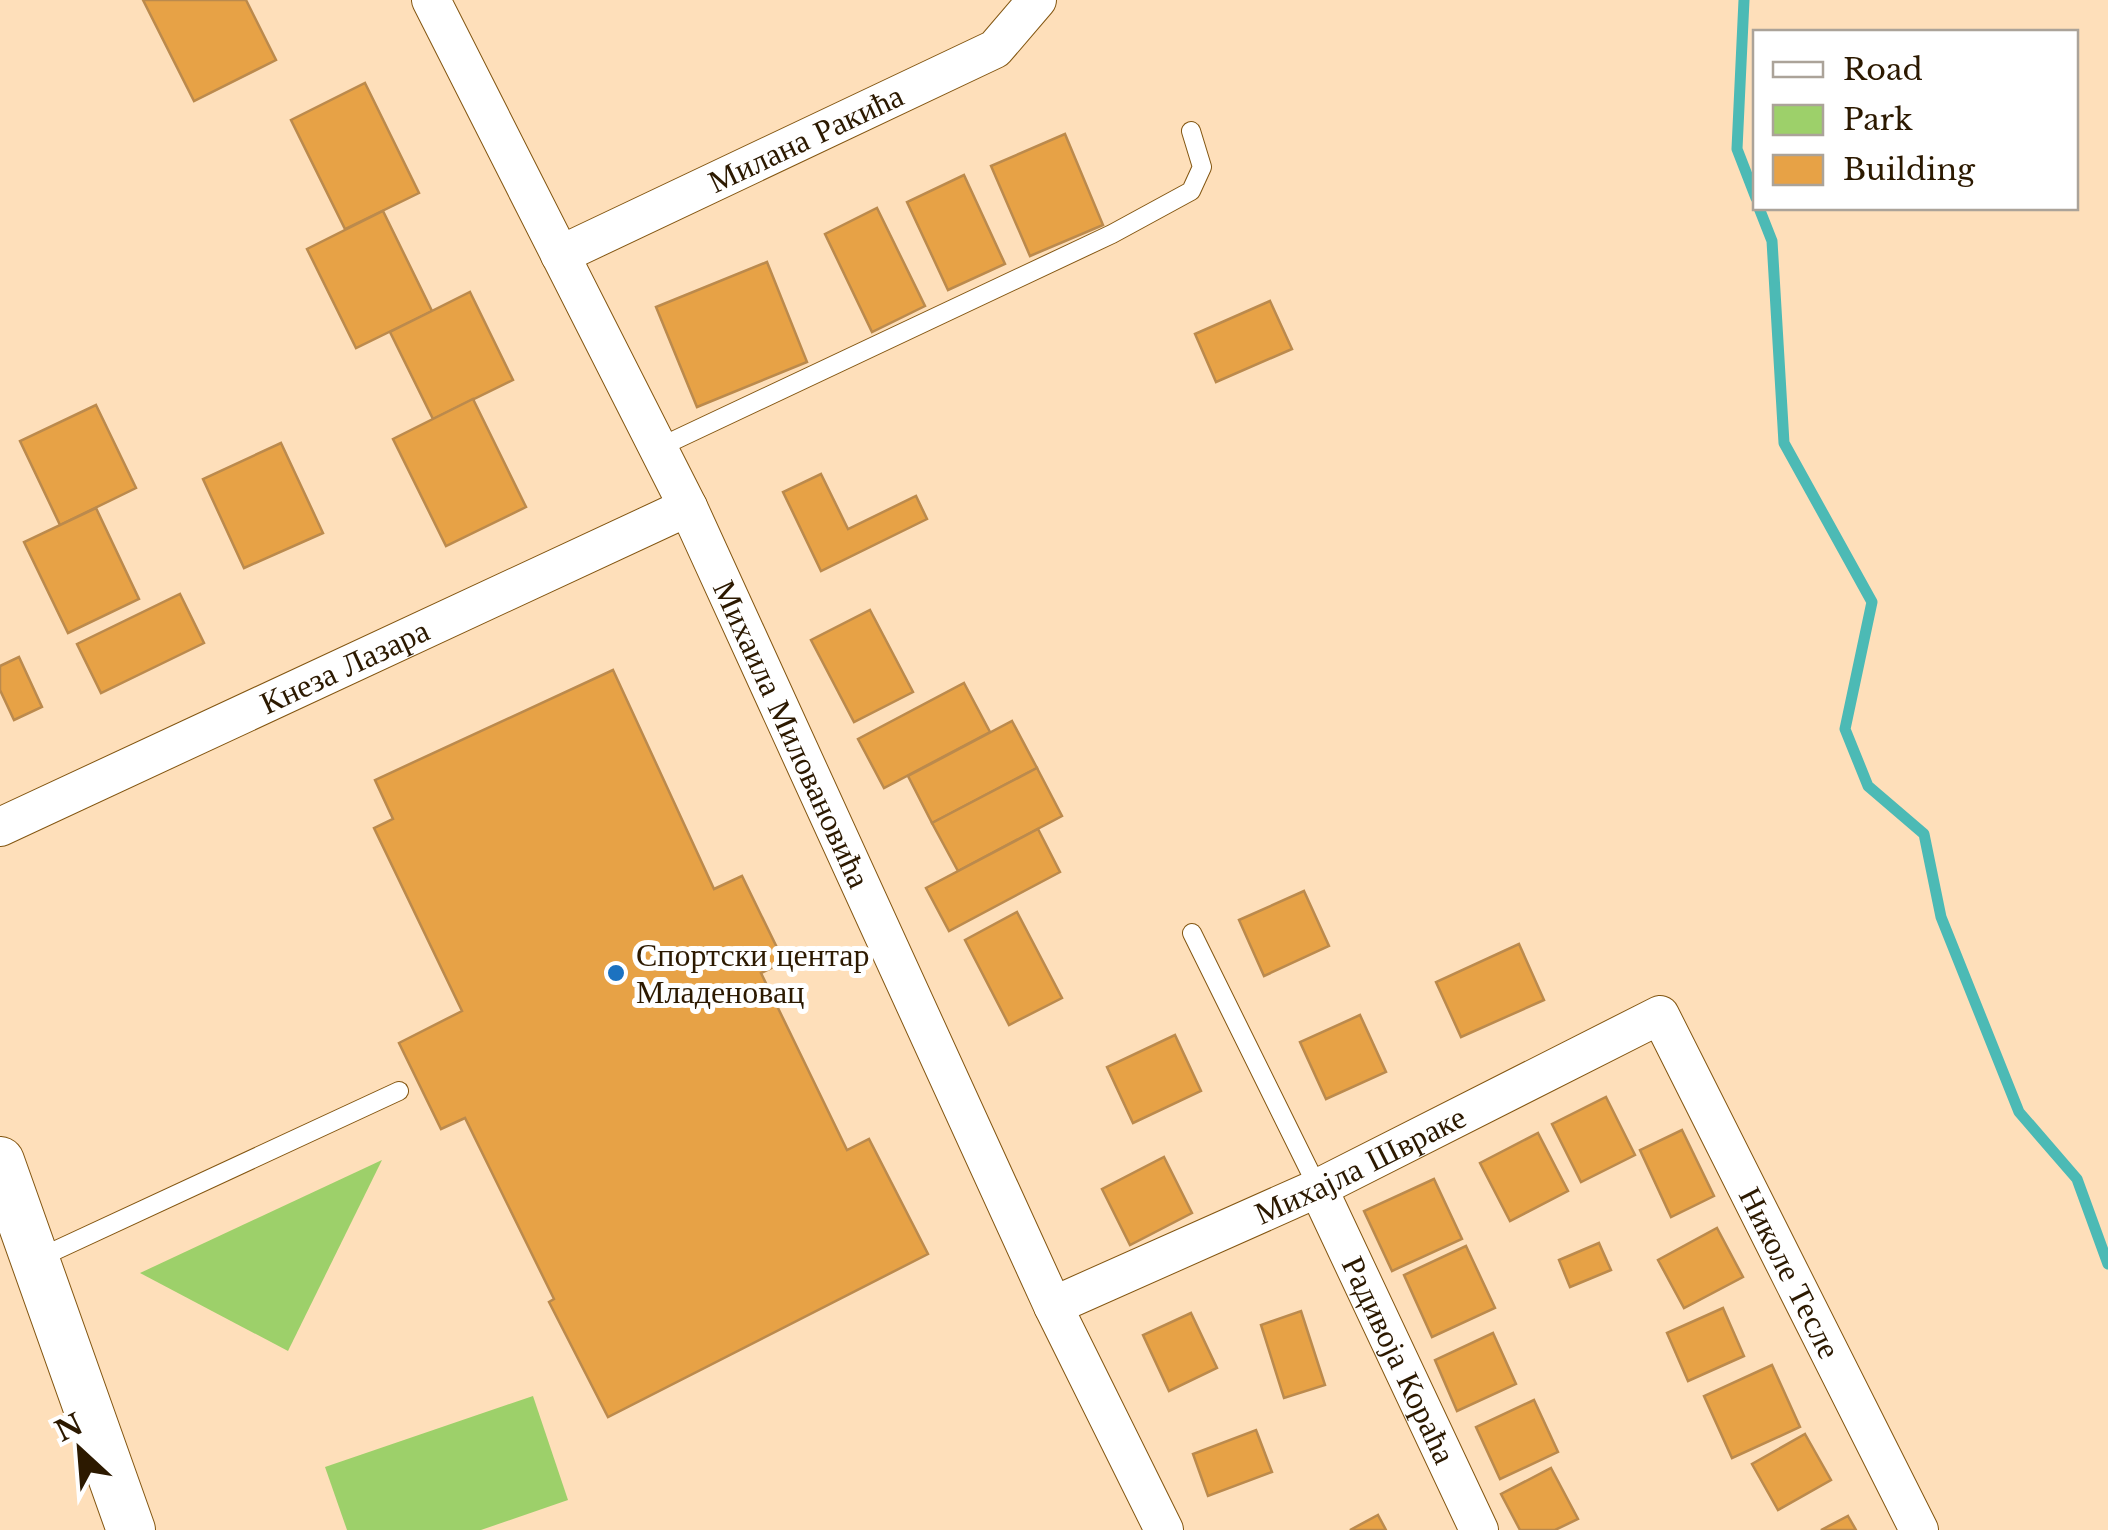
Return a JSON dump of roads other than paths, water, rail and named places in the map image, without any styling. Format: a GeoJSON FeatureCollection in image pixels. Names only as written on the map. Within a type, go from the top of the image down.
{"type":"FeatureCollection","features":[{"type":"Feature","properties":{"kind":"street","name":"Михаила Миловановића"},"geometry":{"type":"LineString","coordinates":[[431,0],[688,507],[1053,1306],[1164,1530]]}},
{"type":"Feature","properties":{"kind":"street","name":"Милана Ракића"},"geometry":{"type":"LineString","coordinates":[[560,255],[995,49],[1038,0]]}},
{"type":"Feature","properties":{"kind":"street","name":"Кнеза Лазара"},"geometry":{"type":"LineString","coordinates":[[0,827],[688,507]]}},
{"type":"Feature","properties":{"kind":"street","name":"Михајла Швраке"},"geometry":{"type":"LineString","coordinates":[[1053,1306],[1318,1188],[1660,1015]]}},
{"type":"Feature","properties":{"kind":"street","name":"Николе Тесле"},"geometry":{"type":"LineString","coordinates":[[1660,1015],[1919,1530]]}},
{"type":"Feature","properties":{"kind":"street"},"geometry":{"type":"LineString","coordinates":[[0,1161],[131,1530]]}},
{"type":"Feature","properties":{"kind":"street","name":"Радивоја Кораћа"},"geometry":{"type":"LineString","coordinates":[[1318,1188],[1478,1530]]}},
{"type":"Feature","properties":{"kind":"lane"},"geometry":{"type":"LineString","coordinates":[[658,448],[1112,234],[1191,191],[1202,167],[1191,131]]}},
{"type":"Feature","properties":{"kind":"lane"},"geometry":{"type":"LineString","coordinates":[[1192,933],[1318,1188]]}},
{"type":"Feature","properties":{"kind":"lane"},"geometry":{"type":"LineString","coordinates":[[36,1260],[399,1091]]}},
{"type":"Feature","properties":{"kind":"waterway"},"geometry":{"type":"LineString","coordinates":[[1744,0],[1737,149],[1753,190]]}},
{"type":"Feature","properties":{"kind":"waterway"},"geometry":{"type":"LineString","coordinates":[[1760,210],[1772,241],[1784,443],[1872,602],[1845,729],[1868,786],[1924,834],[1941,917],[2019,1112],[2077,1179],[2108,1264]]}},
{"type":"Feature","properties":{"kind":"place","name":"Спортски центар Младеновац"},"geometry":{"type":"Point","coordinates":[616,973]}}]}
